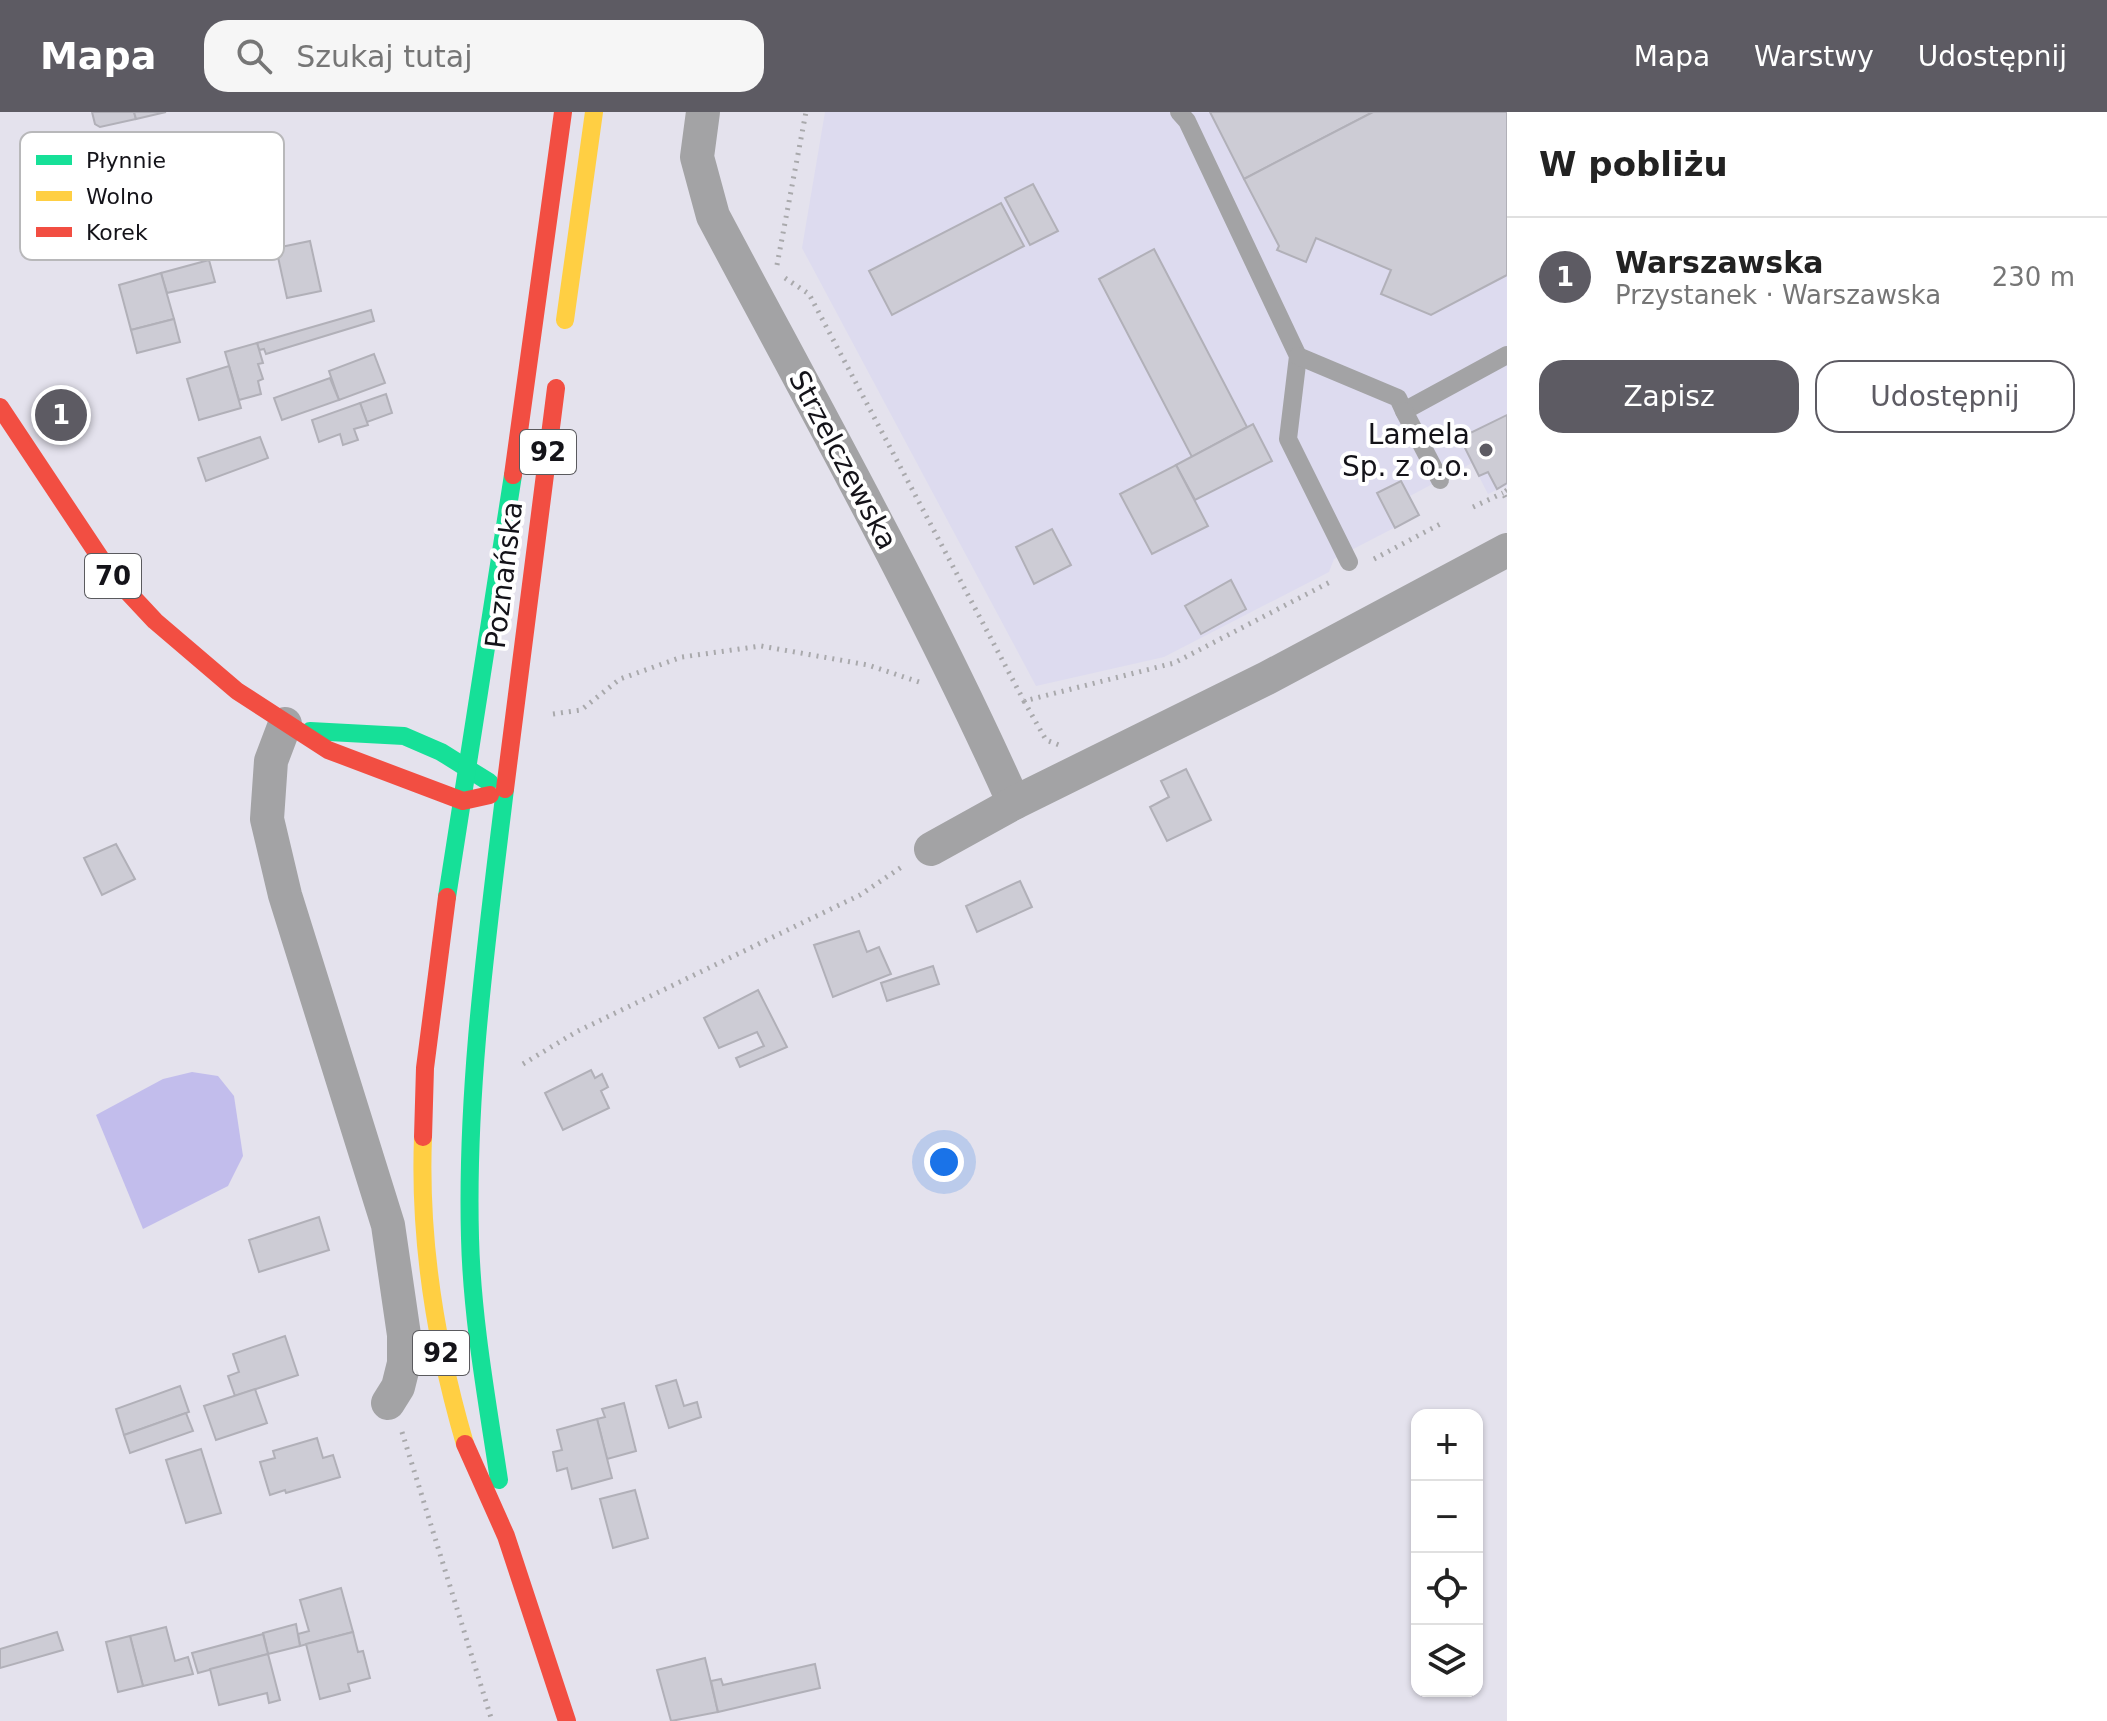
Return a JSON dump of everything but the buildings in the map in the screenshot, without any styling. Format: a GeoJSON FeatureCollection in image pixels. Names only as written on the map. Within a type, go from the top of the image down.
{"type":"FeatureCollection","features":[{"type":"Feature","properties":{"kind":"main road","name":"Poznańska"},"geometry":{"type":"LineString","coordinates":[[506,1536],[465,1445],[439,1340],[426,1244],[422,1159],[424,1098],[437,959],[530,361],[563,112]]}},
{"type":"Feature","properties":{"kind":"main road"},"geometry":{"type":"LineString","coordinates":[[562,343],[594,112]]}},
{"type":"Feature","properties":{"kind":"main road","name":"Poznańska"},"geometry":{"type":"LineString","coordinates":[[506,1536],[477,1343],[470,1241],[469,1151],[476,1046],[504,792],[558,374]]}},
{"type":"Feature","properties":{"kind":"main road","name":"70"},"geometry":{"type":"LineString","coordinates":[[0,407],[111,574],[155,621],[198,659],[237,691],[328,750],[463,801]]}},
{"type":"Feature","properties":{"kind":"main road","name":"Poznańska"},"geometry":{"type":"LineString","coordinates":[[459,705],[484,670]]}},
{"type":"Feature","properties":{"kind":"main road"},"geometry":{"type":"LineString","coordinates":[[404,736],[427,726]]}},
{"type":"Feature","properties":{"kind":"main road"},"geometry":{"type":"LineString","coordinates":[[292,727],[404,736],[469,767],[504,792]]}},
{"type":"Feature","properties":{"kind":"main road"},"geometry":{"type":"LineString","coordinates":[[463,801],[504,792]]}},
{"type":"Feature","properties":{"kind":"main road","name":"92"},"geometry":{"type":"LineString","coordinates":[[506,1536],[567,1721]]}},
{"type":"Feature","properties":{"kind":"street","name":"Strzelczewska"},"geometry":{"type":"LineString","coordinates":[[703,112],[697,157],[713,216],[928,618],[1014,803]]}},
{"type":"Feature","properties":{"kind":"street"},"geometry":{"type":"LineString","coordinates":[[931,849],[1014,803],[1267,678],[1507,550]]}},
{"type":"Feature","properties":{"kind":"street"},"geometry":{"type":"LineString","coordinates":[[292,727],[271,761],[267,819],[285,895],[388,1225],[404,1335],[404,1363],[398,1387],[388,1403]]}},
{"type":"Feature","properties":{"kind":"lane"},"geometry":{"type":"LineString","coordinates":[[1182,113],[1298,356],[1288,439],[1358,562]]}},
{"type":"Feature","properties":{"kind":"lane"},"geometry":{"type":"LineString","coordinates":[[1404,411],[1507,355]]}},
{"type":"Feature","properties":{"kind":"lane"},"geometry":{"type":"LineString","coordinates":[[1298,356],[1398,398],[1440,480]]}},
{"type":"Feature","properties":{"kind":"path"},"geometry":{"type":"LineString","coordinates":[[806,112],[775,272],[809,294],[1046,740],[1055,745],[1065,744]]}},
{"type":"Feature","properties":{"kind":"path"},"geometry":{"type":"LineString","coordinates":[[1473,507],[1505,492],[1507,501]]}},
{"type":"Feature","properties":{"kind":"path"},"geometry":{"type":"LineString","coordinates":[[1358,562],[1444,522]]}},
{"type":"Feature","properties":{"kind":"path"},"geometry":{"type":"LineString","coordinates":[[1024,701],[1174,663],[1337,579]]}},
{"type":"Feature","properties":{"kind":"path"},"geometry":{"type":"LineString","coordinates":[[514,713],[550,714],[581,710],[620,679],[682,657],[761,646],[868,665],[966,696]]}},
{"type":"Feature","properties":{"kind":"path"},"geometry":{"type":"LineString","coordinates":[[523,1064],[576,1032],[860,895],[931,849]]}},
{"type":"Feature","properties":{"kind":"path"},"geometry":{"type":"LineString","coordinates":[[388,1403],[396,1411],[492,1721]]}},
{"type":"Feature","properties":{"kind":"shaded area"},"geometry":{"type":"Polygon","coordinates":[[[825,112],[1507,112],[1507,485],[1488,494],[1472,463],[1410,496],[1419,515],[1334,559],[1329,572],[1164,657],[1036,686],[802,248],[825,112]]]}},
{"type":"Feature","properties":{"kind":"shaded area"},"geometry":{"type":"Polygon","coordinates":[[[192,1072],[218,1076],[234,1096],[243,1156],[228,1186],[143,1229],[96,1115],[163,1079],[192,1072]]]}},
{"type":"Feature","properties":{"kind":"traffic: fast"},"geometry":{"type":"LineString","coordinates":[[447,897],[513,475]]}},
{"type":"Feature","properties":{"kind":"traffic: fast"},"geometry":{"type":"LineString","coordinates":[[310,731],[404,736],[441,752],[489,782]]}},
{"type":"Feature","properties":{"kind":"traffic: fast"},"geometry":{"type":"LineString","coordinates":[[499,1480],[474,1299],[470,1182],[479,1013],[505,789]]}},
{"type":"Feature","properties":{"kind":"traffic: slow"},"geometry":{"type":"LineString","coordinates":[[565,320],[594,112]]}},
{"type":"Feature","properties":{"kind":"traffic: slow"},"geometry":{"type":"LineString","coordinates":[[423,1137],[424,1214],[432,1292],[446,1369],[465,1444]]}},
{"type":"Feature","properties":{"kind":"traffic: jam"},"geometry":{"type":"LineString","coordinates":[[513,475],[563,112]]}},
{"type":"Feature","properties":{"kind":"traffic: jam"},"geometry":{"type":"LineString","coordinates":[[505,789],[556,388]]}},
{"type":"Feature","properties":{"kind":"traffic: jam"},"geometry":{"type":"LineString","coordinates":[[0,407],[111,574],[155,621],[237,691],[328,750],[463,801],[490,795]]}},
{"type":"Feature","properties":{"kind":"traffic: jam"},"geometry":{"type":"LineString","coordinates":[[423,1137],[425,1068],[447,897]]}},
{"type":"Feature","properties":{"kind":"traffic: jam"},"geometry":{"type":"LineString","coordinates":[[465,1444],[506,1536],[567,1721]]}},
{"type":"Feature","properties":{"kind":"place","name":"Warszawska"},"geometry":{"type":"Point","coordinates":[61,415]}},
{"type":"Feature","properties":{"kind":"place","name":"Lamela Sp. z o.o."},"geometry":{"type":"Point","coordinates":[1486,450]}}]}
